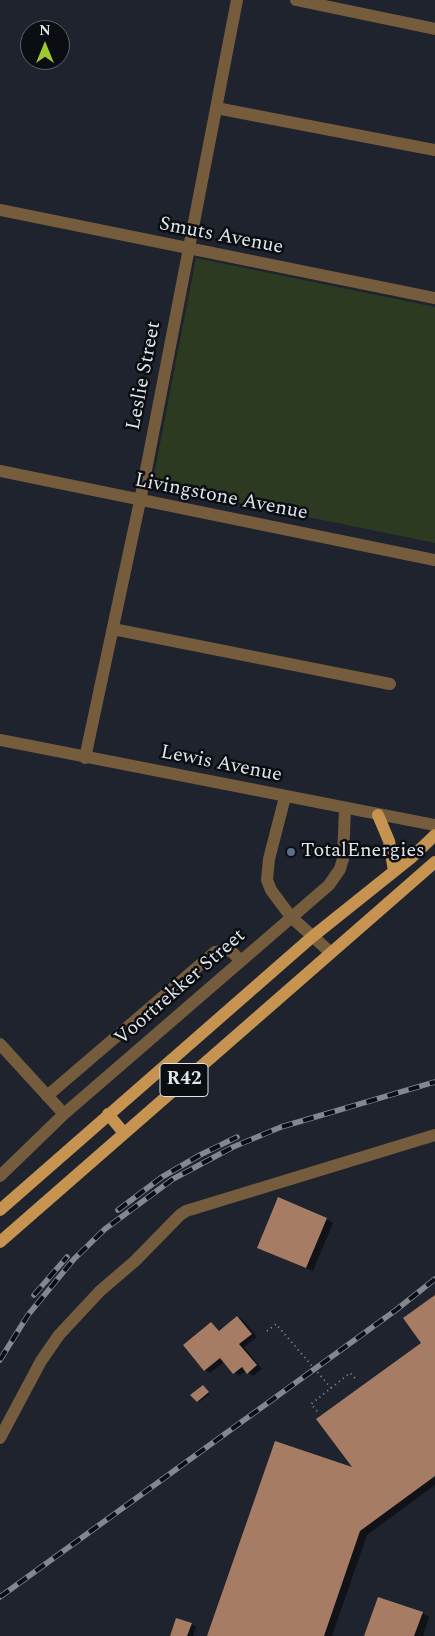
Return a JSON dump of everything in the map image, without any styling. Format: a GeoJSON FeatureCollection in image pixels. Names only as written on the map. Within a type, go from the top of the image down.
{"type":"FeatureCollection","features":[{"type":"Feature","properties":{"kind":"main road"},"geometry":{"type":"LineString","coordinates":[[378,815],[389,841],[394,871]]}},
{"type":"Feature","properties":{"kind":"main road","name":"R42"},"geometry":{"type":"LineString","coordinates":[[0,1210],[312,937],[394,871],[435,835]]}},
{"type":"Feature","properties":{"kind":"main road","name":"R42"},"geometry":{"type":"LineString","coordinates":[[0,1242],[435,862]]}},
{"type":"Feature","properties":{"kind":"main road"},"geometry":{"type":"LineString","coordinates":[[108,1114],[124,1133]]}},
{"type":"Feature","properties":{"kind":"street","name":"Leslie Street"},"geometry":{"type":"LineString","coordinates":[[85,758],[140,501],[237,0]]}},
{"type":"Feature","properties":{"kind":"street"},"geometry":{"type":"LineString","coordinates":[[296,0],[435,29]]}},
{"type":"Feature","properties":{"kind":"street"},"geometry":{"type":"LineString","coordinates":[[216,108],[435,150]]}},
{"type":"Feature","properties":{"kind":"street","name":"Smuts Avenue"},"geometry":{"type":"LineString","coordinates":[[0,210],[188,250],[435,298]]}},
{"type":"Feature","properties":{"kind":"street","name":"Livingstone Avenue"},"geometry":{"type":"LineString","coordinates":[[0,471],[435,560]]}},
{"type":"Feature","properties":{"kind":"street"},"geometry":{"type":"LineString","coordinates":[[113,629],[390,684]]}},
{"type":"Feature","properties":{"kind":"street","name":"Lewis Avenue"},"geometry":{"type":"LineString","coordinates":[[0,740],[345,809],[435,825]]}},
{"type":"Feature","properties":{"kind":"street"},"geometry":{"type":"LineString","coordinates":[[285,797],[269,859],[267,880],[271,890],[291,917],[330,952]]}},
{"type":"Feature","properties":{"kind":"street","name":"Voortrekker Street"},"geometry":{"type":"LineString","coordinates":[[0,1176],[64,1114],[329,886],[340,869],[345,848],[345,809]]}},
{"type":"Feature","properties":{"kind":"street"},"geometry":{"type":"LineString","coordinates":[[48,1096],[214,952],[230,950],[241,961]]}},
{"type":"Feature","properties":{"kind":"street"},"geometry":{"type":"LineString","coordinates":[[0,1044],[64,1114]]}},
{"type":"Feature","properties":{"kind":"street"},"geometry":{"type":"LineString","coordinates":[[0,1438],[37,1369],[59,1335],[100,1291],[147,1250],[180,1215],[186,1211],[435,1135]]}},
{"type":"Feature","properties":{"kind":"path"},"geometry":{"type":"LineString","coordinates":[[267,1331],[276,1324],[331,1388]]}},
{"type":"Feature","properties":{"kind":"path"},"geometry":{"type":"LineString","coordinates":[[317,1411],[311,1404],[350,1373],[356,1379]]}},
{"type":"Feature","properties":{"kind":"green space"},"geometry":{"type":"Polygon","coordinates":[[[196,258],[435,307],[435,543],[152,485],[196,258]]]}},
{"type":"Feature","properties":{"kind":"building"},"geometry":{"type":"Polygon","coordinates":[[[278,1197],[327,1218],[306,1268],[257,1248],[278,1197]]]}},
{"type":"Feature","properties":{"kind":"building"},"geometry":{"type":"Polygon","coordinates":[[[435,1295],[435,1476],[360,1531],[324,1636],[207,1636],[275,1441],[352,1467],[316,1419],[421,1343],[403,1318],[435,1295]]]}},
{"type":"Feature","properties":{"kind":"building"},"geometry":{"type":"Polygon","coordinates":[[[237,1316],[252,1334],[239,1344],[257,1365],[247,1374],[242,1367],[233,1374],[220,1358],[204,1371],[183,1345],[211,1322],[219,1331],[237,1316]]]}},
{"type":"Feature","properties":{"kind":"building"},"geometry":{"type":"Polygon","coordinates":[[[203,1385],[209,1392],[197,1402],[190,1395],[203,1385]]]}},
{"type":"Feature","properties":{"kind":"building"},"geometry":{"type":"Polygon","coordinates":[[[378,1597],[423,1612],[414,1636],[364,1636],[378,1597]]]}},
{"type":"Feature","properties":{"kind":"building"},"geometry":{"type":"Polygon","coordinates":[[[176,1618],[192,1623],[187,1636],[170,1636],[176,1618]]]}},
{"type":"Feature","properties":{"kind":"railway"},"geometry":{"type":"LineString","coordinates":[[0,1360],[28,1315],[74,1259],[105,1229],[173,1179],[233,1147],[281,1127],[435,1082]]}},
{"type":"Feature","properties":{"kind":"railway"},"geometry":{"type":"LineString","coordinates":[[118,1210],[162,1177],[200,1155],[237,1137]]}},
{"type":"Feature","properties":{"kind":"railway"},"geometry":{"type":"LineString","coordinates":[[34,1295],[67,1257]]}},
{"type":"Feature","properties":{"kind":"railway"},"geometry":{"type":"LineString","coordinates":[[0,1597],[396,1310],[435,1279]]}},
{"type":"Feature","properties":{"kind":"place","name":"TotalEnergies"},"geometry":{"type":"Point","coordinates":[291,852]}}]}
